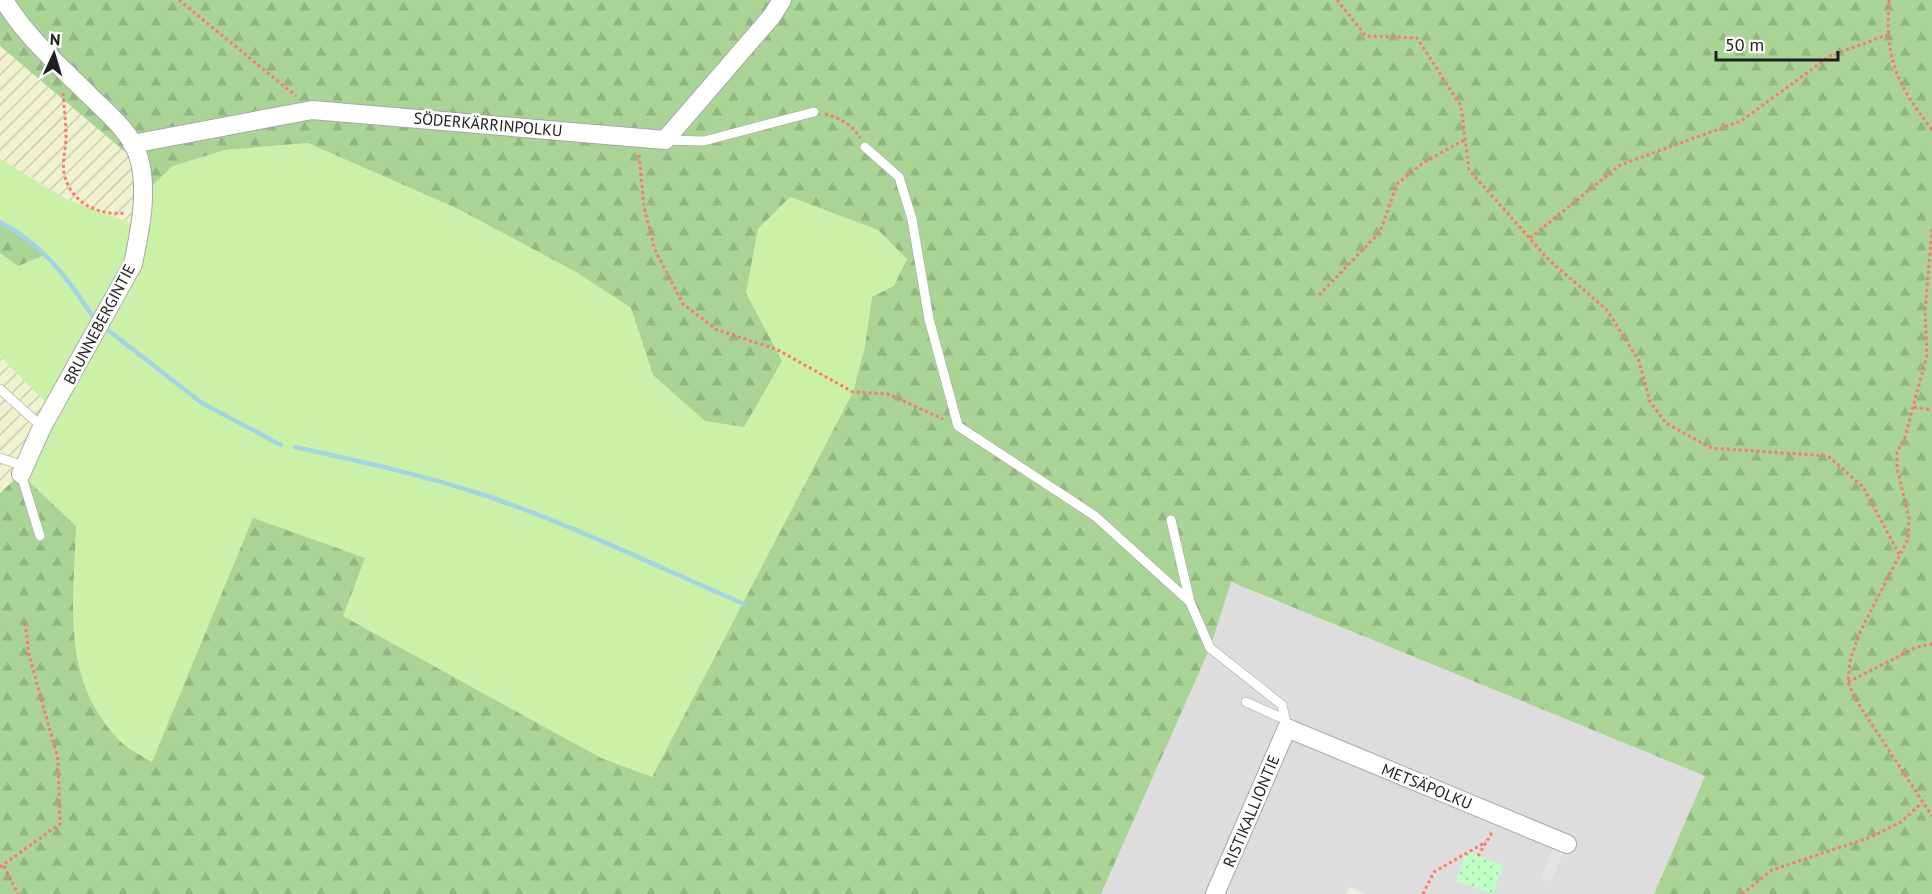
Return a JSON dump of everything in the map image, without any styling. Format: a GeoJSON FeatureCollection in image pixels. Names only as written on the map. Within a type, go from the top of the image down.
{"type":"FeatureCollection","features":[{"type":"Feature","properties":{"kind":"street","name":"BRUNNEBERGINTIE"},"geometry":{"type":"LineString","coordinates":[[4,0],[16,21],[114,118],[138,155],[142,177],[141,209],[133,264],[42,427],[22,470]]}},
{"type":"Feature","properties":{"kind":"street"},"geometry":{"type":"LineString","coordinates":[[665,140],[765,24],[782,0]]}},
{"type":"Feature","properties":{"kind":"street","name":"SÖDERKÄRRINPOLKU"},"geometry":{"type":"LineString","coordinates":[[132,144],[312,110],[665,140]]}},
{"type":"Feature","properties":{"kind":"street","name":"METSÄPOLKU"},"geometry":{"type":"LineString","coordinates":[[1285,723],[1567,844]]}},
{"type":"Feature","properties":{"kind":"street","name":"RISTIKALLIONTIE"},"geometry":{"type":"LineString","coordinates":[[1215,894],[1285,723]]}},
{"type":"Feature","properties":{"kind":"lane"},"geometry":{"type":"LineString","coordinates":[[665,140],[704,141],[814,111]]}},
{"type":"Feature","properties":{"kind":"lane"},"geometry":{"type":"LineString","coordinates":[[865,147],[899,177],[912,219],[929,319],[958,426],[1095,516],[1190,602]]}},
{"type":"Feature","properties":{"kind":"lane"},"geometry":{"type":"LineString","coordinates":[[0,401],[4,392],[42,427]]}},
{"type":"Feature","properties":{"kind":"lane"},"geometry":{"type":"LineString","coordinates":[[0,458],[22,470],[40,536]]}},
{"type":"Feature","properties":{"kind":"lane"},"geometry":{"type":"LineString","coordinates":[[1171,520],[1190,602],[1210,648],[1282,705],[1285,723]]}},
{"type":"Feature","properties":{"kind":"lane"},"geometry":{"type":"LineString","coordinates":[[1246,702],[1285,723]]}},
{"type":"Feature","properties":{"kind":"path"},"geometry":{"type":"LineString","coordinates":[[179,0],[312,110]]}},
{"type":"Feature","properties":{"kind":"path"},"geometry":{"type":"LineString","coordinates":[[1337,0],[1366,36],[1417,38],[1461,106],[1469,170],[1550,260],[1608,310],[1639,361],[1650,402],[1666,423],[1711,448],[1828,456],[1863,487],[1899,554]]}},
{"type":"Feature","properties":{"kind":"path"},"geometry":{"type":"LineString","coordinates":[[1889,0],[1887,35],[1893,69],[1909,101],[1932,130]]}},
{"type":"Feature","properties":{"kind":"path"},"geometry":{"type":"LineString","coordinates":[[1530,238],[1620,165],[1741,121],[1830,57],[1887,35]]}},
{"type":"Feature","properties":{"kind":"path"},"geometry":{"type":"LineString","coordinates":[[61,64],[66,135],[64,173],[68,186],[78,198],[94,210],[108,214],[141,209]]}},
{"type":"Feature","properties":{"kind":"path"},"geometry":{"type":"LineString","coordinates":[[814,111],[839,118],[855,130],[865,147]]}},
{"type":"Feature","properties":{"kind":"path"},"geometry":{"type":"LineString","coordinates":[[637,137],[644,207],[655,250],[683,304],[717,330],[776,349],[853,392],[888,394],[958,426]]}},
{"type":"Feature","properties":{"kind":"path"},"geometry":{"type":"LineString","coordinates":[[1319,295],[1380,232],[1397,184],[1423,163],[1466,140]]}},
{"type":"Feature","properties":{"kind":"path"},"geometry":{"type":"LineString","coordinates":[[1932,230],[1925,312],[1926,355],[1905,437],[1897,452],[1897,468],[1909,518],[1908,539],[1859,634],[1850,662],[1848,682],[1854,697],[1932,816]]}},
{"type":"Feature","properties":{"kind":"path"},"geometry":{"type":"LineString","coordinates":[[1914,406],[1932,410]]}},
{"type":"Feature","properties":{"kind":"path"},"geometry":{"type":"LineString","coordinates":[[18,894],[2,867],[60,824],[58,759],[29,655],[25,621]]}},
{"type":"Feature","properties":{"kind":"path"},"geometry":{"type":"LineString","coordinates":[[1848,682],[1917,647],[1932,644]]}},
{"type":"Feature","properties":{"kind":"path"},"geometry":{"type":"LineString","coordinates":[[1742,894],[1772,870],[1871,837],[1901,822],[1922,803]]}},
{"type":"Feature","properties":{"kind":"path"},"geometry":{"type":"LineString","coordinates":[[1478,856],[1502,816]]}},
{"type":"Feature","properties":{"kind":"path"},"geometry":{"type":"LineString","coordinates":[[1423,894],[1434,872],[1486,842]]}},
{"type":"Feature","properties":{"kind":"shaded area"},"geometry":{"type":"Polygon","coordinates":[[[1230,582],[1705,776],[1654,894],[1366,894],[1350,887],[1346,894],[1101,894],[1210,648],[1230,582]]]}},
{"type":"Feature","properties":{"kind":"shaded area"},"geometry":{"type":"Polygon","coordinates":[[[1557,840],[1567,844],[1551,882],[1541,878],[1557,840]]]}},
{"type":"Feature","properties":{"kind":"green space"},"geometry":{"type":"Polygon","coordinates":[[[0,0],[1932,0],[1932,894],[1654,894],[1705,776],[1231,582],[1210,648],[1101,894],[0,894],[0,493],[21,474],[76,526],[74,638],[87,691],[99,715],[118,739],[152,762],[253,518],[365,558],[343,616],[601,758],[652,777],[853,392],[865,347],[872,297],[894,286],[907,259],[878,230],[790,197],[758,229],[746,293],[782,361],[744,427],[705,421],[653,375],[631,308],[576,272],[458,209],[308,143],[225,150],[173,166],[143,194],[138,155],[124,151],[0,46],[0,0]]]}},
{"type":"Feature","properties":{"kind":"green space"},"geometry":{"type":"Polygon","coordinates":[[[0,46],[124,151],[138,155],[139,226],[66,199],[0,159],[0,46]]]}},
{"type":"Feature","properties":{"kind":"green space"},"geometry":{"type":"Polygon","coordinates":[[[308,143],[458,209],[576,272],[631,308],[653,375],[782,361],[746,293],[758,229],[790,197],[878,230],[907,259],[865,347],[853,392],[652,777],[601,758],[343,616],[153,762],[122,743],[99,716],[87,691],[74,638],[76,526],[21,474],[52,409],[0,356],[0,253],[18,266],[22,233],[0,220],[0,159],[66,199],[139,226],[143,194],[173,166],[225,150],[308,143]]]}},
{"type":"Feature","properties":{"kind":"green space"},"geometry":{"type":"Polygon","coordinates":[[[0,220],[22,233],[45,255],[18,266],[0,253],[0,220]]]}},
{"type":"Feature","properties":{"kind":"green space"},"geometry":{"type":"Polygon","coordinates":[[[0,356],[52,409],[21,474],[0,493],[0,356]]]}},
{"type":"Feature","properties":{"kind":"green space"},"geometry":{"type":"Polygon","coordinates":[[[1467,852],[1503,865],[1493,894],[1455,881],[1467,852]]]}},
{"type":"Feature","properties":{"kind":"waterway"},"geometry":{"type":"LineString","coordinates":[[0,222],[42,252],[64,276],[94,318]]}},
{"type":"Feature","properties":{"kind":"waterway"},"geometry":{"type":"LineString","coordinates":[[104,327],[202,403],[281,445]]}},
{"type":"Feature","properties":{"kind":"waterway"},"geometry":{"type":"LineString","coordinates":[[295,447],[414,475],[484,495],[583,533],[744,604]]}}]}
